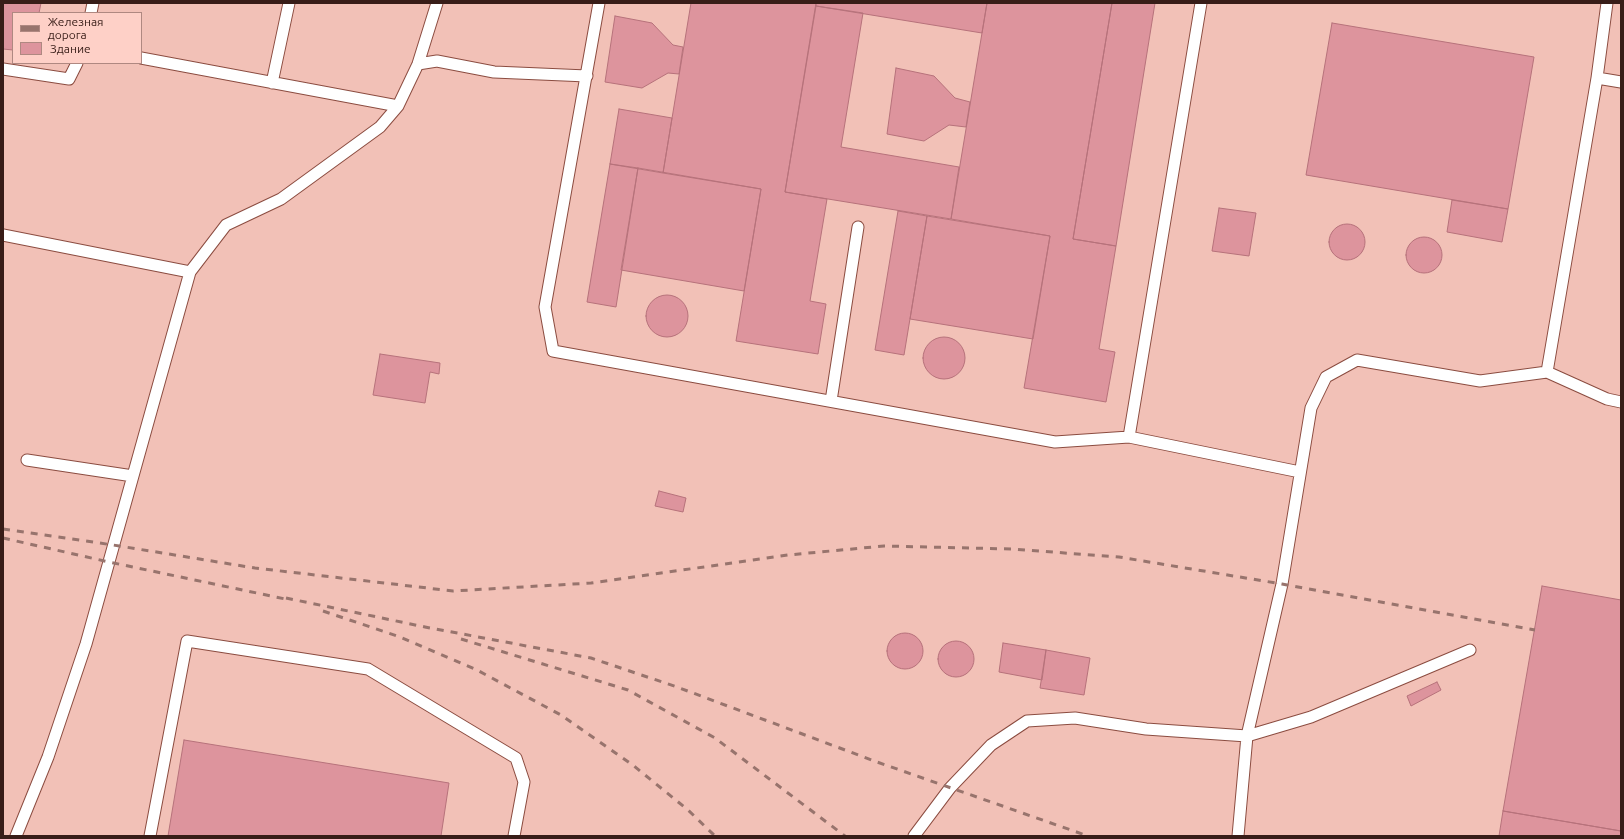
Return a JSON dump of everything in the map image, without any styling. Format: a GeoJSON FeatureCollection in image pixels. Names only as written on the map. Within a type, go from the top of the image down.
{"type":"FeatureCollection","features":[{"type":"Feature","properties":{"kind":"lane"},"geometry":{"type":"LineString","coordinates":[[272,83],[289,3]]}},
{"type":"Feature","properties":{"kind":"lane"},"geometry":{"type":"LineString","coordinates":[[16,836],[48,757],[86,644],[190,272],[226,225],[281,199],[380,127],[398,106],[418,64],[437,3]]}},
{"type":"Feature","properties":{"kind":"lane"},"geometry":{"type":"LineString","coordinates":[[599,3],[545,307],[553,351],[1055,442],[1129,437],[1300,472]]}},
{"type":"Feature","properties":{"kind":"lane"},"geometry":{"type":"LineString","coordinates":[[1129,437],[1201,3]]}},
{"type":"Feature","properties":{"kind":"lane"},"geometry":{"type":"LineString","coordinates":[[1548,372],[1598,78],[1607,3]]}},
{"type":"Feature","properties":{"kind":"lane"},"geometry":{"type":"LineString","coordinates":[[142,58],[398,106]]}},
{"type":"Feature","properties":{"kind":"lane"},"geometry":{"type":"LineString","coordinates":[[418,64],[437,61],[494,72],[587,76]]}},
{"type":"Feature","properties":{"kind":"lane"},"geometry":{"type":"LineString","coordinates":[[3,69],[69,79],[76,64]]}},
{"type":"Feature","properties":{"kind":"lane"},"geometry":{"type":"LineString","coordinates":[[1598,78],[1621,82]]}},
{"type":"Feature","properties":{"kind":"lane"},"geometry":{"type":"LineString","coordinates":[[832,402],[858,227]]}},
{"type":"Feature","properties":{"kind":"lane"},"geometry":{"type":"LineString","coordinates":[[3,236],[190,272]]}},
{"type":"Feature","properties":{"kind":"lane"},"geometry":{"type":"LineString","coordinates":[[1238,836],[1248,736],[1282,584],[1311,408],[1326,377],[1357,360],[1480,381],[1548,372],[1607,399],[1621,402]]}},
{"type":"Feature","properties":{"kind":"lane"},"geometry":{"type":"LineString","coordinates":[[27,460],[133,476]]}},
{"type":"Feature","properties":{"kind":"lane"},"geometry":{"type":"LineString","coordinates":[[150,836],[187,641],[368,669],[516,758],[524,782],[514,836]]}},
{"type":"Feature","properties":{"kind":"lane"},"geometry":{"type":"LineString","coordinates":[[914,836],[950,788],[991,745],[1027,721],[1075,718],[1146,728],[1248,736],[1311,717],[1470,650]]}},
{"type":"Feature","properties":{"kind":"shaded area"},"geometry":{"type":"Polygon","coordinates":[[[3,3],[1621,3],[1621,836],[3,836],[3,3]]]}},
{"type":"Feature","properties":{"kind":"building"},"geometry":{"type":"Polygon","coordinates":[[[3,3],[41,3],[39,12],[12,12],[12,50],[3,49],[3,3]]]}},
{"type":"Feature","properties":{"kind":"building"},"geometry":{"type":"Polygon","coordinates":[[[691,3],[816,3],[785,192],[827,199],[810,301],[826,304],[818,354],[736,341],[761,189],[663,173],[691,3]]]}},
{"type":"Feature","properties":{"kind":"building"},"geometry":{"type":"Polygon","coordinates":[[[816,3],[987,3],[982,33],[816,6],[816,3]]]}},
{"type":"Feature","properties":{"kind":"building"},"geometry":{"type":"Polygon","coordinates":[[[987,3],[1112,3],[1073,239],[1116,246],[1099,349],[1115,352],[1106,402],[1024,388],[1050,236],[951,219],[987,3]]]}},
{"type":"Feature","properties":{"kind":"building"},"geometry":{"type":"Polygon","coordinates":[[[1112,3],[1155,3],[1116,246],[1073,239],[1112,3]]]}},
{"type":"Feature","properties":{"kind":"building"},"geometry":{"type":"Polygon","coordinates":[[[816,6],[863,13],[841,147],[959,167],[951,219],[785,192],[816,6]]]}},
{"type":"Feature","properties":{"kind":"building"},"geometry":{"type":"Polygon","coordinates":[[[615,16],[652,23],[673,45],[683,47],[679,74],[668,73],[642,88],[605,82],[615,16]]]}},
{"type":"Feature","properties":{"kind":"building"},"geometry":{"type":"Polygon","coordinates":[[[1332,23],[1534,57],[1508,209],[1306,175],[1332,23]]]}},
{"type":"Feature","properties":{"kind":"building"},"geometry":{"type":"Polygon","coordinates":[[[896,68],[934,76],[955,98],[970,102],[966,127],[949,125],[924,141],[887,134],[896,68]]]}},
{"type":"Feature","properties":{"kind":"building"},"geometry":{"type":"Polygon","coordinates":[[[619,109],[672,118],[663,173],[610,164],[619,109]]]}},
{"type":"Feature","properties":{"kind":"building"},"geometry":{"type":"Polygon","coordinates":[[[610,164],[638,168],[616,307],[587,302],[610,164]]]}},
{"type":"Feature","properties":{"kind":"building"},"geometry":{"type":"Polygon","coordinates":[[[638,168],[761,189],[744,291],[621,270],[638,168]]]}},
{"type":"Feature","properties":{"kind":"building"},"geometry":{"type":"Polygon","coordinates":[[[1452,200],[1508,209],[1502,242],[1447,232],[1452,200]]]}},
{"type":"Feature","properties":{"kind":"building"},"geometry":{"type":"Polygon","coordinates":[[[1219,208],[1256,213],[1249,256],[1212,251],[1219,208]]]}},
{"type":"Feature","properties":{"kind":"building"},"geometry":{"type":"Polygon","coordinates":[[[898,211],[927,216],[904,355],[875,350],[898,211]]]}},
{"type":"Feature","properties":{"kind":"building"},"geometry":{"type":"Polygon","coordinates":[[[927,216],[1050,236],[1033,339],[910,319],[927,216]]]}},
{"type":"Feature","properties":{"kind":"building"},"geometry":{"type":"Polygon","coordinates":[[[1351,224],[1360,229],[1364,235],[1364,249],[1360,255],[1351,260],[1343,260],[1334,255],[1330,249],[1329,238],[1334,229],[1340,225],[1351,224]]]}},
{"type":"Feature","properties":{"kind":"building"},"geometry":{"type":"Polygon","coordinates":[[[1428,237],[1437,242],[1441,248],[1441,262],[1437,268],[1428,273],[1420,273],[1411,268],[1407,262],[1406,251],[1411,242],[1417,238],[1428,237]]]}},
{"type":"Feature","properties":{"kind":"building"},"geometry":{"type":"Polygon","coordinates":[[[663,295],[671,295],[679,298],[685,304],[688,316],[685,328],[679,334],[671,337],[663,337],[655,334],[649,328],[646,320],[646,312],[649,304],[655,298],[663,295]]]}},
{"type":"Feature","properties":{"kind":"building"},"geometry":{"type":"Polygon","coordinates":[[[940,337],[948,337],[956,340],[962,346],[965,358],[962,370],[956,376],[948,379],[940,379],[932,376],[926,370],[923,362],[923,354],[926,346],[932,340],[940,337]]]}},
{"type":"Feature","properties":{"kind":"building"},"geometry":{"type":"Polygon","coordinates":[[[380,354],[440,363],[439,374],[430,372],[425,403],[373,395],[380,354]]]}},
{"type":"Feature","properties":{"kind":"building"},"geometry":{"type":"Polygon","coordinates":[[[659,491],[686,498],[683,512],[655,506],[659,491]]]}},
{"type":"Feature","properties":{"kind":"building"},"geometry":{"type":"Polygon","coordinates":[[[1542,586],[1621,600],[1621,831],[1503,811],[1542,586]]]}},
{"type":"Feature","properties":{"kind":"building"},"geometry":{"type":"Polygon","coordinates":[[[909,633],[918,638],[922,644],[922,658],[918,664],[909,669],[901,669],[892,664],[888,658],[887,647],[892,638],[898,634],[909,633]]]}},
{"type":"Feature","properties":{"kind":"building"},"geometry":{"type":"Polygon","coordinates":[[[960,641],[969,646],[973,652],[973,666],[969,672],[960,677],[952,677],[943,672],[939,666],[938,655],[943,646],[949,642],[960,641]]]}},
{"type":"Feature","properties":{"kind":"building"},"geometry":{"type":"Polygon","coordinates":[[[1003,643],[1046,650],[1042,680],[999,672],[1003,643]]]}},
{"type":"Feature","properties":{"kind":"building"},"geometry":{"type":"Polygon","coordinates":[[[1046,650],[1090,658],[1084,695],[1040,688],[1046,650]]]}},
{"type":"Feature","properties":{"kind":"building"},"geometry":{"type":"Polygon","coordinates":[[[1437,682],[1441,690],[1411,706],[1407,696],[1437,682]]]}},
{"type":"Feature","properties":{"kind":"building"},"geometry":{"type":"Polygon","coordinates":[[[184,740],[449,783],[441,836],[168,836],[184,740]]]}},
{"type":"Feature","properties":{"kind":"building"},"geometry":{"type":"Polygon","coordinates":[[[1503,811],[1621,831],[1621,836],[1499,836],[1503,811]]]}},
{"type":"Feature","properties":{"kind":"railway"},"geometry":{"type":"LineString","coordinates":[[3,529],[255,568],[453,591],[591,583],[788,555],[884,546],[1011,549],[1119,557],[1282,584],[1535,630]]}},
{"type":"Feature","properties":{"kind":"railway"},"geometry":{"type":"LineString","coordinates":[[3,538],[290,600]]}},
{"type":"Feature","properties":{"kind":"railway"},"geometry":{"type":"LineString","coordinates":[[286,598],[425,627],[591,658],[677,687],[877,762],[1088,836]]}},
{"type":"Feature","properties":{"kind":"railway"},"geometry":{"type":"LineString","coordinates":[[323,611],[400,637],[475,669],[561,715],[634,766],[688,810],[715,836]]}},
{"type":"Feature","properties":{"kind":"railway"},"geometry":{"type":"LineString","coordinates":[[461,639],[628,690],[715,738],[845,836]]}}]}
